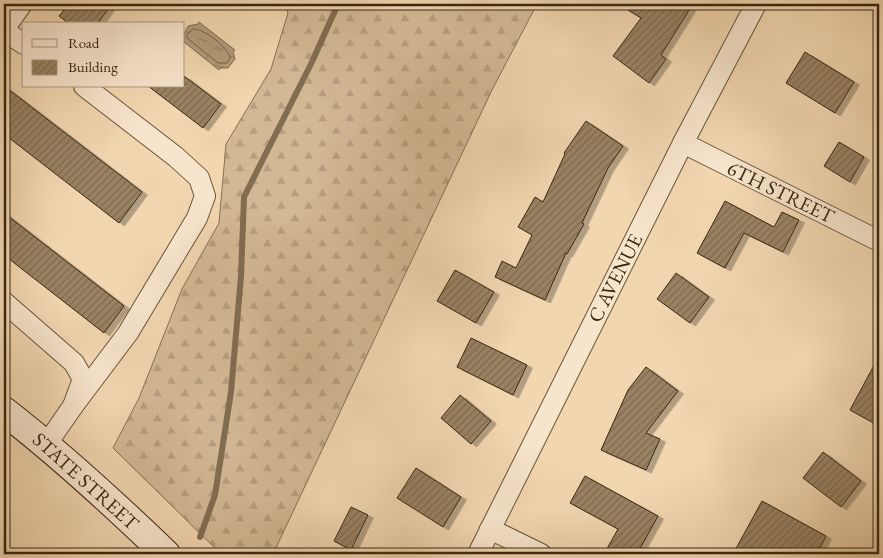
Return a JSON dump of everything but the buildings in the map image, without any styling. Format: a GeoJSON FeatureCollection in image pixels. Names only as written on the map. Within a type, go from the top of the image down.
{"type":"FeatureCollection","features":[{"type":"Feature","properties":{"kind":"main road","name":"STATE STREET"},"geometry":{"type":"LineString","coordinates":[[4,411],[46,444],[105,496],[166,554]]}},
{"type":"Feature","properties":{"kind":"street"},"geometry":{"type":"LineString","coordinates":[[22,4],[4,30],[22,43]]}},
{"type":"Feature","properties":{"kind":"street","name":"C AVENUE"},"geometry":{"type":"LineString","coordinates":[[478,554],[683,143],[756,4]]}},
{"type":"Feature","properties":{"kind":"street"},"geometry":{"type":"LineString","coordinates":[[46,444],[128,333],[197,218],[205,196],[199,178],[176,157],[87,88]]}},
{"type":"Feature","properties":{"kind":"street","name":"6TH STREET"},"geometry":{"type":"LineString","coordinates":[[683,143],[879,241]]}},
{"type":"Feature","properties":{"kind":"street"},"geometry":{"type":"LineString","coordinates":[[4,302],[74,363],[83,379],[73,406]]}},
{"type":"Feature","properties":{"kind":"street"},"geometry":{"type":"LineString","coordinates":[[490,529],[541,554]]}},
{"type":"Feature","properties":{"kind":"green space"},"geometry":{"type":"Polygon","coordinates":[[[285,4],[537,4],[492,90],[273,554],[221,554],[113,448],[139,398],[182,289],[219,223],[226,144],[271,69],[288,13],[285,4]]]}},
{"type":"Feature","properties":{"kind":"water"},"geometry":{"type":"Polygon","coordinates":[[[199,22],[235,50],[233,52],[235,59],[228,68],[220,68],[219,70],[185,43],[185,32],[188,26],[198,24],[199,22]]]}},
{"type":"Feature","properties":{"kind":"waterway"},"geometry":{"type":"LineString","coordinates":[[200,537],[215,495],[231,392],[241,276],[244,197],[311,64],[338,4]]}}]}
